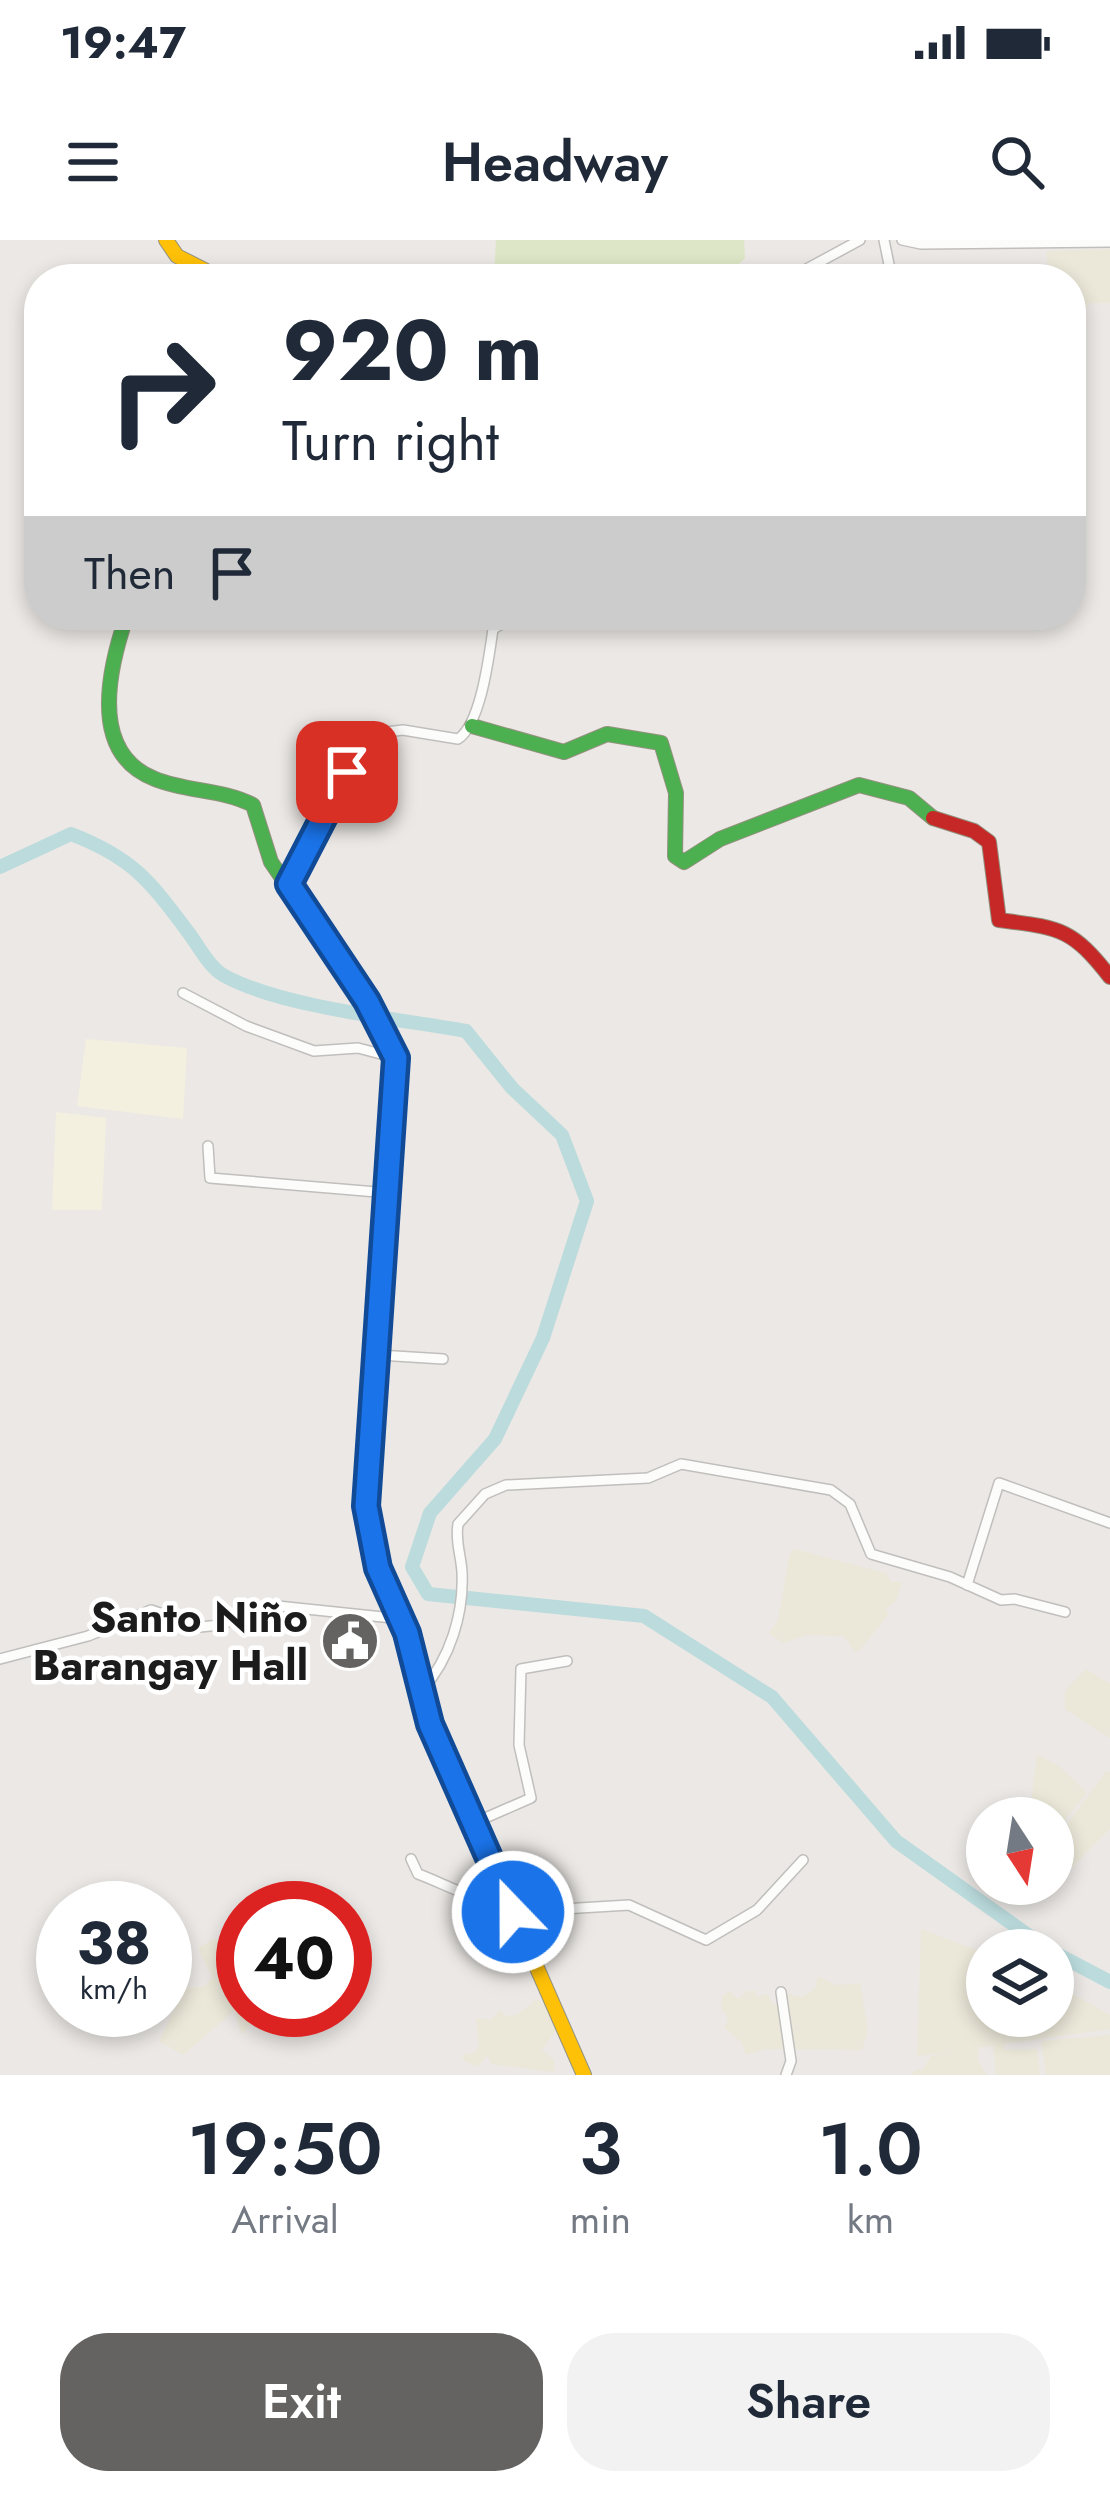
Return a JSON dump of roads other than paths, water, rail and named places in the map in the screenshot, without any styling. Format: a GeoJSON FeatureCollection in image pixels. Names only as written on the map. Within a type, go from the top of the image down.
{"type":"FeatureCollection","features":[{"type":"Feature","properties":{"kind":"street"},"geometry":{"type":"LineString","coordinates":[[166,240],[177,256],[193,264]]}},
{"type":"Feature","properties":{"kind":"street"},"geometry":{"type":"LineString","coordinates":[[816,264],[860,240]]}},
{"type":"Feature","properties":{"kind":"street"},"geometry":{"type":"LineString","coordinates":[[902,240],[1110,242]]}},
{"type":"Feature","properties":{"kind":"street"},"geometry":{"type":"LineString","coordinates":[[124,630],[108,682],[118,750],[126,764],[148,778],[221,792],[253,805],[271,862],[367,1001],[395,1055],[366,1506],[378,1568],[402,1618],[430,1724],[584,2075]]}},
{"type":"Feature","properties":{"kind":"street"},"geometry":{"type":"LineString","coordinates":[[289,884],[324,809],[377,733],[403,730],[458,739],[472,726],[476,699],[489,676],[493,630]]}},
{"type":"Feature","properties":{"kind":"street"},"geometry":{"type":"LineString","coordinates":[[472,726],[564,752],[607,734],[661,743],[676,794],[675,856],[684,862],[720,839],[859,785],[909,798],[932,818],[974,831],[989,842],[999,920],[1059,928],[1088,950],[1110,977]]}},
{"type":"Feature","properties":{"kind":"street"},"geometry":{"type":"LineString","coordinates":[[183,993],[314,1052],[358,1048],[395,1055]]}},
{"type":"Feature","properties":{"kind":"street"},"geometry":{"type":"LineString","coordinates":[[208,1146],[210,1178],[389,1193]]}},
{"type":"Feature","properties":{"kind":"street"},"geometry":{"type":"LineString","coordinates":[[379,1355],[443,1359]]}},
{"type":"Feature","properties":{"kind":"street"},"geometry":{"type":"LineString","coordinates":[[422,1690],[448,1653],[459,1607],[463,1580],[458,1524],[492,1489],[648,1478],[681,1464],[831,1490],[850,1504],[871,1554],[1001,1600],[1015,1598],[1065,1612]]}},
{"type":"Feature","properties":{"kind":"street"},"geometry":{"type":"LineString","coordinates":[[967,1585],[999,1483],[1110,1523]]}},
{"type":"Feature","properties":{"kind":"street"},"geometry":{"type":"LineString","coordinates":[[0,1659],[88,1636],[152,1610],[200,1627],[220,1625],[268,1605],[402,1618]]}},
{"type":"Feature","properties":{"kind":"street"},"geometry":{"type":"LineString","coordinates":[[476,1822],[531,1798],[519,1745],[521,1670],[567,1661]]}},
{"type":"Feature","properties":{"kind":"street"},"geometry":{"type":"LineString","coordinates":[[411,1859],[418,1874],[444,1881],[469,1898],[511,1905],[629,1905],[706,1940],[757,1910],[803,1860]]}},
{"type":"Feature","properties":{"kind":"street"},"geometry":{"type":"LineString","coordinates":[[782,1992],[791,2061],[786,2075]]}},
{"type":"Feature","properties":{"kind":"waterway"},"geometry":{"type":"LineString","coordinates":[[0,867],[71,834],[138,872],[223,975],[307,1004],[466,1031],[512,1088],[562,1135],[587,1201],[543,1338],[495,1439],[430,1513],[412,1567],[428,1594],[644,1616],[772,1697],[896,1841],[1020,1929]]}},
{"type":"Feature","properties":{"kind":"waterway"},"geometry":{"type":"LineString","coordinates":[[1074,1963],[1110,1982]]}},
{"type":"Feature","properties":{"kind":"place","name":"Santo Niño Barangay Hall"},"geometry":{"type":"Point","coordinates":[350,1641]}}]}
